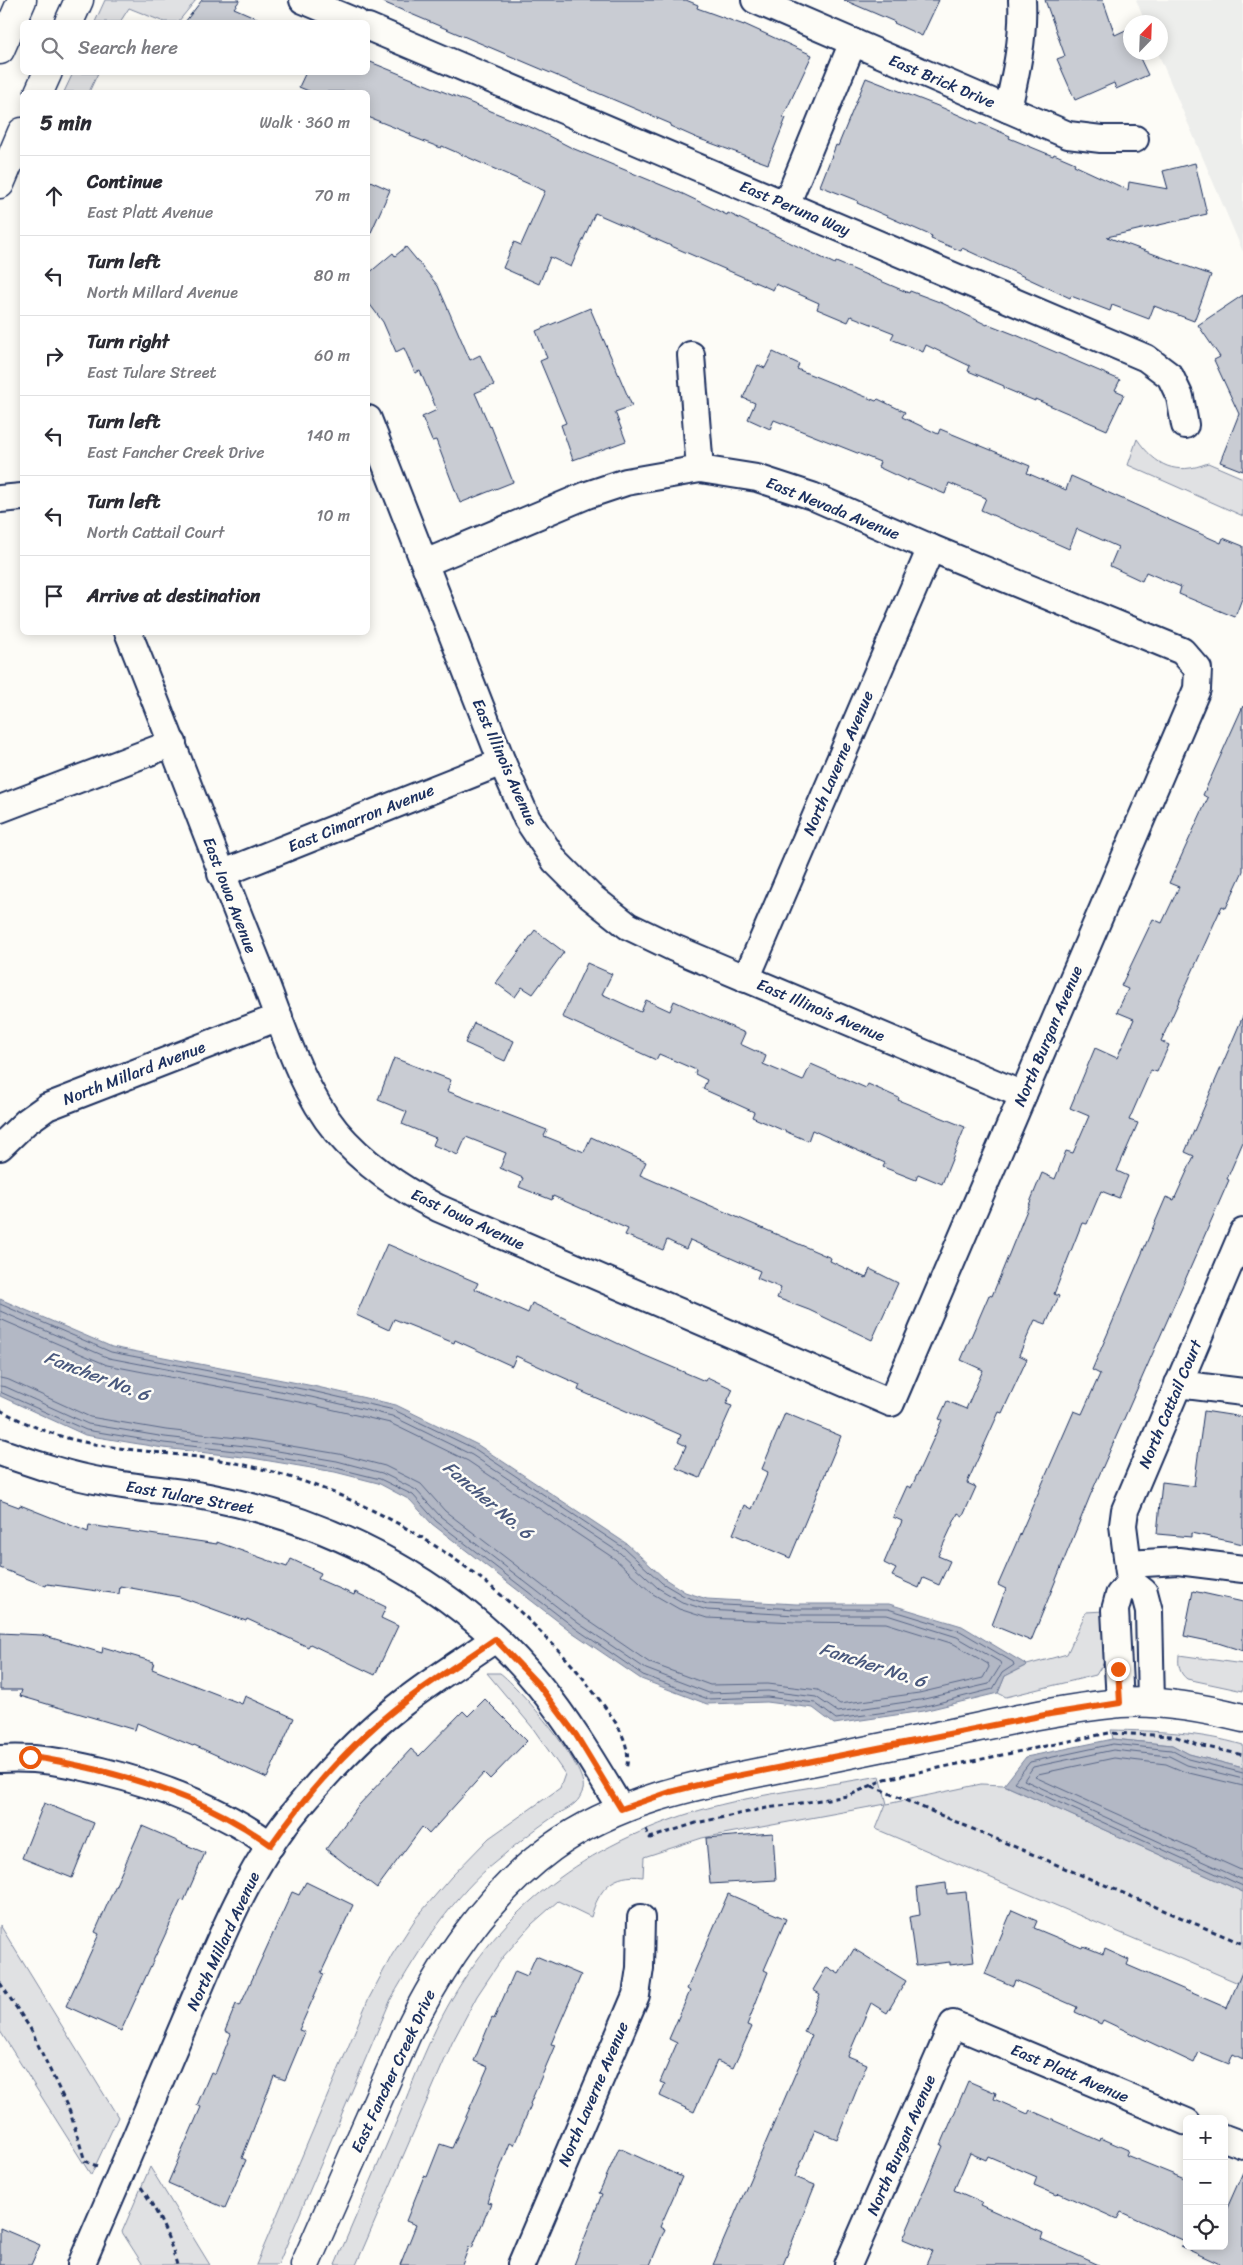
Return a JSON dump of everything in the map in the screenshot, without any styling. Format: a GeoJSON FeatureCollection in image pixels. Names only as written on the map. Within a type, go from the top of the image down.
{"type":"FeatureCollection","features":[{"type":"Feature","properties":{"kind":"street"},"geometry":{"type":"LineString","coordinates":[[0,50],[22,0]]}},
{"type":"Feature","properties":{"kind":"street"},"geometry":{"type":"LineString","coordinates":[[70,20],[79,0]]}},
{"type":"Feature","properties":{"kind":"street"},"geometry":{"type":"LineString","coordinates":[[303,0],[351,20]]}},
{"type":"Feature","properties":{"kind":"street","name":"East Brick Drive"},"geometry":{"type":"LineString","coordinates":[[755,0],[1068,135],[1101,139],[1135,139]]}},
{"type":"Feature","properties":{"kind":"street"},"geometry":{"type":"LineString","coordinates":[[1008,109],[1018,67],[1023,22],[1022,0]]}},
{"type":"Feature","properties":{"kind":"street","name":"East Peruna Way"},"geometry":{"type":"LineString","coordinates":[[370,28],[1146,358],[1170,376],[1180,397],[1186,425]]}},
{"type":"Feature","properties":{"kind":"street"},"geometry":{"type":"LineString","coordinates":[[786,205],[853,42]]}},
{"type":"Feature","properties":{"kind":"street"},"geometry":{"type":"LineString","coordinates":[[40,90],[47,75]]}},
{"type":"Feature","properties":{"kind":"street"},"geometry":{"type":"LineString","coordinates":[[0,184],[19,148]]}},
{"type":"Feature","properties":{"kind":"street"},"geometry":{"type":"LineString","coordinates":[[691,355],[700,469]]}},
{"type":"Feature","properties":{"kind":"street","name":"East Illinois Avenue"},"geometry":{"type":"LineString","coordinates":[[370,425],[502,762],[527,819],[555,861],[590,896],[628,926],[746,979],[1023,1095]]}},
{"type":"Feature","properties":{"kind":"street","name":"East Nevada Avenue"},"geometry":{"type":"LineString","coordinates":[[425,563],[610,487],[664,474],[700,469],[757,478],[812,496],[931,548],[1182,651],[1198,668]]}},
{"type":"Feature","properties":{"kind":"street"},"geometry":{"type":"LineString","coordinates":[[0,499],[20,497]]}},
{"type":"Feature","properties":{"kind":"street","name":"North Laverne Avenue"},"geometry":{"type":"LineString","coordinates":[[746,979],[931,548]]}},
{"type":"Feature","properties":{"kind":"street","name":"East Iowa Avenue"},"geometry":{"type":"LineString","coordinates":[[129,635],[221,874],[309,1089],[336,1130],[371,1168],[407,1192],[438,1208],[891,1403]]}},
{"type":"Feature","properties":{"kind":"street","name":"North Burgan Avenue"},"geometry":{"type":"LineString","coordinates":[[891,1403],[1197,689],[1198,668]]}},
{"type":"Feature","properties":{"kind":"street"},"geometry":{"type":"LineString","coordinates":[[0,809],[172,743]]}},
{"type":"Feature","properties":{"kind":"street","name":"East Cimarron Avenue"},"geometry":{"type":"LineString","coordinates":[[221,874],[502,762]]}},
{"type":"Feature","properties":{"kind":"street","name":"North Millard Avenue"},"geometry":{"type":"LineString","coordinates":[[0,1146],[26,1122],[47,1108],[279,1017]]}},
{"type":"Feature","properties":{"kind":"street","name":"North Cattail Court"},"geometry":{"type":"LineString","coordinates":[[1129,1572],[1123,1525],[1125,1510],[1243,1232]]}},
{"type":"Feature","properties":{"kind":"street"},"geometry":{"type":"LineString","coordinates":[[1178,1384],[1243,1392]]}},
{"type":"Feature","properties":{"kind":"street","name":"East Tulare Street"},"geometry":{"type":"LineString","coordinates":[[0,1452],[50,1469],[103,1482],[212,1498],[267,1511],[331,1533],[398,1567],[448,1599],[495,1639],[537,1683],[565,1720],[621,1809]]}},
{"type":"Feature","properties":{"kind":"street"},"geometry":{"type":"LineString","coordinates":[[1129,1572],[1178,1561],[1243,1569]]}},
{"type":"Feature","properties":{"kind":"street"},"geometry":{"type":"LineString","coordinates":[[1129,1572],[1144,1592],[1149,1611],[1151,1703]]}},
{"type":"Feature","properties":{"kind":"street"},"geometry":{"type":"LineString","coordinates":[[1120,1703],[1115,1610],[1119,1594],[1129,1572]]}},
{"type":"Feature","properties":{"kind":"street","name":"North Millard Avenue"},"geometry":{"type":"LineString","coordinates":[[81,2265],[218,1943],[252,1876],[271,1845],[291,1816],[328,1772],[363,1737],[403,1702],[495,1639]]}},
{"type":"Feature","properties":{"kind":"street","name":"East Fancher Creek Drive"},"geometry":{"type":"LineString","coordinates":[[306,2265],[406,2036],[424,1999],[450,1956],[485,1908],[551,1848],[584,1827],[621,1809],[670,1792],[726,1778],[1050,1714],[1120,1703],[1151,1703],[1199,1707],[1243,1718]]}},
{"type":"Feature","properties":{"kind":"street"},"geometry":{"type":"LineString","coordinates":[[0,1759],[30,1757],[52,1759],[165,1789],[200,1802],[242,1824],[271,1845]]}},
{"type":"Feature","properties":{"kind":"street","name":"North Laverne Avenue"},"geometry":{"type":"LineString","coordinates":[[521,2265],[636,1995],[640,1968],[641,1918]]}},
{"type":"Feature","properties":{"kind":"street","name":"North Burgan Avenue"},"geometry":{"type":"LineString","coordinates":[[848,2265],[953,2024]]}},
{"type":"Feature","properties":{"kind":"street","name":"East Platt Avenue"},"geometry":{"type":"LineString","coordinates":[[953,2024],[1183,2120]]}},
{"type":"Feature","properties":{"kind":"street"},"geometry":{"type":"LineString","coordinates":[[1228,2139],[1243,2145]]}},
{"type":"Feature","properties":{"kind":"path"},"geometry":{"type":"LineString","coordinates":[[650,1838],[696,1823],[767,1808],[848,1796],[872,1786],[885,1778],[1109,1733],[1174,1736],[1198,1744],[1243,1754]]}},
{"type":"Feature","properties":{"kind":"path"},"geometry":{"type":"LineString","coordinates":[[872,1786],[1243,1944]]}},
{"type":"Feature","properties":{"kind":"path"},"geometry":{"type":"LineString","coordinates":[[0,1983],[30,2028],[70,2112],[85,2161],[97,2166]]}},
{"type":"Feature","properties":{"kind":"path"},"geometry":{"type":"LineString","coordinates":[[140,2184],[158,2212],[170,2239],[177,2265]]}},
{"type":"Feature","properties":{"kind":"shaded area"},"geometry":{"type":"Polygon","coordinates":[[[105,0],[196,0],[180,20],[159,20],[129,8],[121,20],[96,20],[105,0]]]}},
{"type":"Feature","properties":{"kind":"shaded area"},"geometry":{"type":"Polygon","coordinates":[[[1136,0],[1243,0],[1243,252],[1161,60],[1168,60],[1168,15],[1142,15],[1136,0]]]}},
{"type":"Feature","properties":{"kind":"shaded area"},"geometry":{"type":"Polygon","coordinates":[[[72,75],[97,75],[90,90],[65,90],[72,75]]]}},
{"type":"Feature","properties":{"kind":"shaded area"},"geometry":{"type":"Polygon","coordinates":[[[1137,439],[1151,456],[1167,466],[1186,469],[1208,463],[1243,478],[1243,516],[1128,465],[1137,439]]]}},
{"type":"Feature","properties":{"kind":"shaded area"},"geometry":{"type":"Polygon","coordinates":[[[1104,1611],[1104,1662],[1096,1675],[1006,1697],[998,1693],[1005,1676],[1027,1665],[1067,1654],[1086,1612],[1104,1611]]]}},
{"type":"Feature","properties":{"kind":"shaded area"},"geometry":{"type":"Polygon","coordinates":[[[1179,1655],[1243,1664],[1243,1691],[1187,1679],[1180,1669],[1179,1655]]]}},
{"type":"Feature","properties":{"kind":"shaded area"},"geometry":{"type":"Polygon","coordinates":[[[487,1673],[500,1673],[536,1710],[575,1764],[582,1779],[583,1790],[579,1799],[573,1805],[532,1832],[483,1873],[452,1906],[426,1942],[391,1999],[278,2265],[256,2265],[368,2000],[392,1955],[416,1918],[451,1877],[489,1838],[560,1788],[565,1774],[532,1727],[487,1673]]]}},
{"type":"Feature","properties":{"kind":"shaded area"},"geometry":{"type":"Polygon","coordinates":[[[1111,1730],[1194,1735],[1243,1745],[1243,1768],[1189,1754],[1172,1745],[1113,1739],[1111,1730]]]}},
{"type":"Feature","properties":{"kind":"shaded area"},"geometry":{"type":"Polygon","coordinates":[[[880,1776],[887,1804],[981,1784],[1004,1785],[1243,1892],[1243,1985],[876,1829],[886,1804],[702,1838],[644,1857],[643,1877],[632,1876],[615,1880],[598,1898],[591,1917],[558,1901],[532,1924],[503,1957],[477,1996],[452,2043],[356,2265],[335,2265],[428,2046],[452,1999],[475,1964],[500,1932],[528,1904],[559,1878],[593,1856],[630,1837],[670,1820],[747,1799],[880,1776]]]}},
{"type":"Feature","properties":{"kind":"shaded area"},"geometry":{"type":"Polygon","coordinates":[[[0,1925],[118,2117],[91,2175],[0,2031],[0,1925]]]}},
{"type":"Feature","properties":{"kind":"shaded area"},"geometry":{"type":"Polygon","coordinates":[[[150,2167],[210,2265],[143,2265],[122,2232],[150,2167]]]}},
{"type":"Feature","properties":{"kind":"water","name":"Fancher No. 6"},"geometry":{"type":"Polygon","coordinates":[[[0,1299],[112,1347],[313,1386],[396,1405],[478,1445],[627,1544],[665,1579],[685,1592],[707,1599],[796,1604],[889,1604],[962,1626],[1027,1665],[1005,1676],[998,1693],[923,1711],[834,1724],[813,1708],[767,1702],[707,1704],[641,1679],[572,1632],[432,1524],[410,1500],[378,1483],[335,1472],[252,1458],[163,1448],[85,1435],[0,1396],[0,1299]]]}},
{"type":"Feature","properties":{"kind":"water"},"geometry":{"type":"Polygon","coordinates":[[[1113,1739],[1172,1745],[1189,1754],[1243,1768],[1243,1892],[1004,1785],[1026,1757],[1113,1739]]]}},
{"type":"Feature","properties":{"kind":"building"},"geometry":{"type":"Polygon","coordinates":[[[202,0],[240,0],[234,8],[261,20],[187,20],[202,0]]]}},
{"type":"Feature","properties":{"kind":"building"},"geometry":{"type":"Polygon","coordinates":[[[378,0],[686,0],[698,5],[697,8],[744,24],[812,55],[783,117],[786,118],[768,164],[697,138],[670,126],[671,124],[378,0]]]}},
{"type":"Feature","properties":{"kind":"building"},"geometry":{"type":"Polygon","coordinates":[[[844,0],[939,0],[922,36],[844,0]]]}},
{"type":"Feature","properties":{"kind":"building"},"geometry":{"type":"Polygon","coordinates":[[[1045,0],[1103,0],[1115,35],[1123,31],[1123,60],[1141,60],[1148,75],[1116,89],[1114,83],[1075,100],[1057,59],[1065,56],[1045,0]]]}},
{"type":"Feature","properties":{"kind":"building"},"geometry":{"type":"Polygon","coordinates":[[[370,62],[535,129],[572,148],[683,194],[727,215],[728,213],[835,264],[836,262],[909,293],[910,291],[942,303],[987,325],[1016,335],[1120,380],[1115,390],[1124,394],[1107,430],[1035,399],[1035,401],[1004,388],[1004,386],[968,371],[970,366],[926,345],[923,352],[891,339],[894,333],[851,316],[848,322],[817,309],[819,303],[776,284],[773,290],[595,213],[571,267],[550,257],[539,284],[503,268],[514,242],[521,245],[545,191],[442,146],[441,148],[410,136],[411,134],[370,118],[370,90],[306,90],[299,87],[305,75],[370,75],[370,62]]]}},
{"type":"Feature","properties":{"kind":"building"},"geometry":{"type":"Polygon","coordinates":[[[866,78],[980,123],[1010,136],[1009,138],[1053,156],[1054,154],[1128,190],[1129,182],[1168,189],[1163,171],[1195,163],[1207,214],[1107,237],[1211,275],[1194,321],[1154,306],[1149,319],[1112,305],[1110,311],[1071,296],[1070,298],[962,248],[961,251],[931,239],[932,236],[857,203],[858,201],[820,186],[866,78]]]}},
{"type":"Feature","properties":{"kind":"building"},"geometry":{"type":"Polygon","coordinates":[[[370,181],[390,190],[370,235],[370,181]]]}},
{"type":"Feature","properties":{"kind":"building"},"geometry":{"type":"Polygon","coordinates":[[[406,247],[438,286],[470,360],[480,355],[494,385],[475,393],[491,426],[513,482],[460,503],[436,440],[432,441],[422,417],[437,410],[420,371],[415,373],[404,348],[396,352],[383,322],[370,305],[370,272],[393,253],[395,256],[406,247]]]}},
{"type":"Feature","properties":{"kind":"building"},"geometry":{"type":"Polygon","coordinates":[[[1243,295],[1243,471],[1220,462],[1239,414],[1214,360],[1220,357],[1198,325],[1243,295]]]}},
{"type":"Feature","properties":{"kind":"building"},"geometry":{"type":"Polygon","coordinates":[[[590,308],[632,406],[615,412],[626,441],[573,460],[561,425],[566,423],[540,361],[547,358],[536,331],[590,308]]]}},
{"type":"Feature","properties":{"kind":"building"},"geometry":{"type":"Polygon","coordinates":[[[773,352],[799,364],[797,369],[876,401],[878,399],[905,412],[902,417],[938,434],[940,429],[1030,466],[1027,473],[1066,490],[1071,476],[1221,543],[1223,538],[1243,546],[1243,596],[1235,617],[1179,594],[1181,587],[1146,572],[1142,581],[1110,566],[1118,547],[1077,529],[1069,549],[981,510],[986,498],[949,483],[945,494],[908,479],[908,481],[878,467],[880,462],[774,420],[770,429],[748,419],[755,403],[743,398],[758,365],[765,368],[773,352]]]}},
{"type":"Feature","properties":{"kind":"building"},"geometry":{"type":"Polygon","coordinates":[[[1243,706],[1243,871],[1226,908],[1222,906],[1161,1041],[1169,1045],[1157,1072],[1151,1070],[1129,1120],[1138,1123],[1117,1171],[1128,1176],[1119,1198],[1101,1191],[1087,1224],[1082,1223],[1054,1294],[1059,1296],[1046,1324],[1035,1320],[1019,1355],[1027,1359],[1002,1413],[999,1412],[967,1483],[976,1487],[963,1516],[958,1513],[938,1556],[950,1561],[939,1585],[923,1578],[919,1588],[892,1576],[896,1569],[884,1563],[902,1521],[893,1517],[907,1486],[911,1488],[942,1420],[939,1419],[947,1401],[966,1409],[983,1370],[961,1360],[989,1295],[992,1296],[1042,1173],[1055,1179],[1066,1151],[1073,1153],[1089,1116],[1070,1108],[1095,1048],[1117,1058],[1134,1019],[1117,1012],[1128,989],[1121,986],[1153,919],[1162,923],[1179,887],[1169,883],[1208,798],[1203,795],[1243,706]]]}},
{"type":"Feature","properties":{"kind":"building"},"geometry":{"type":"Polygon","coordinates":[[[535,930],[564,952],[533,994],[522,987],[515,997],[496,983],[535,930]]]}},
{"type":"Feature","properties":{"kind":"building"},"geometry":{"type":"Polygon","coordinates":[[[587,963],[612,974],[602,994],[641,1012],[646,1000],[670,1011],[674,1001],[745,1033],[740,1044],[766,1056],[763,1064],[803,1081],[811,1064],[866,1088],[868,1084],[899,1098],[898,1100],[965,1127],[942,1184],[918,1174],[916,1180],[883,1167],[885,1163],[812,1130],[808,1141],[752,1117],[754,1112],[703,1089],[707,1080],[695,1074],[696,1070],[659,1054],[656,1060],[562,1017],[587,963]]]}},
{"type":"Feature","properties":{"kind":"building"},"geometry":{"type":"Polygon","coordinates":[[[1243,1016],[1243,1142],[1227,1179],[1229,1180],[1090,1496],[1031,1641],[992,1625],[1006,1589],[998,1585],[1074,1411],[1082,1414],[1100,1374],[1092,1370],[1166,1197],[1174,1200],[1194,1156],[1185,1152],[1243,1016]]]}},
{"type":"Feature","properties":{"kind":"building"},"geometry":{"type":"Polygon","coordinates":[[[474,1023],[514,1041],[505,1061],[465,1043],[474,1023]]]}},
{"type":"Feature","properties":{"kind":"building"},"geometry":{"type":"Polygon","coordinates":[[[394,1058],[451,1080],[447,1091],[547,1130],[544,1136],[584,1152],[591,1137],[646,1162],[640,1175],[831,1258],[830,1261],[866,1278],[870,1269],[898,1283],[872,1340],[809,1310],[777,1298],[781,1288],[757,1278],[760,1271],[690,1240],[686,1249],[667,1240],[663,1250],[625,1235],[628,1229],[553,1196],[552,1200],[519,1187],[523,1178],[500,1168],[506,1153],[466,1137],[458,1155],[433,1145],[436,1138],[402,1124],[407,1112],[378,1100],[394,1058]]]}},
{"type":"Feature","properties":{"kind":"building"},"geometry":{"type":"Polygon","coordinates":[[[387,1244],[478,1283],[475,1289],[528,1313],[532,1303],[634,1351],[705,1381],[707,1377],[733,1389],[726,1404],[732,1406],[700,1478],[676,1468],[686,1446],[678,1442],[681,1435],[578,1390],[580,1385],[516,1356],[512,1366],[455,1340],[454,1343],[394,1319],[389,1330],[356,1315],[387,1244]]]}},
{"type":"Feature","properties":{"kind":"building"},"geometry":{"type":"Polygon","coordinates":[[[1204,1411],[1243,1417],[1243,1544],[1191,1533],[1191,1537],[1157,1534],[1162,1482],[1194,1486],[1204,1411]]]}},
{"type":"Feature","properties":{"kind":"building"},"geometry":{"type":"Polygon","coordinates":[[[785,1413],[841,1436],[790,1558],[733,1534],[745,1505],[752,1509],[768,1472],[762,1469],[785,1413]]]}},
{"type":"Feature","properties":{"kind":"building"},"geometry":{"type":"Polygon","coordinates":[[[0,1500],[19,1507],[20,1505],[88,1532],[89,1525],[217,1544],[217,1542],[287,1567],[291,1559],[321,1573],[318,1579],[354,1595],[355,1592],[386,1607],[381,1618],[398,1626],[375,1675],[310,1644],[308,1647],[247,1619],[246,1621],[180,1597],[120,1586],[119,1594],[47,1584],[46,1586],[0,1568],[0,1500]]]}},
{"type":"Feature","properties":{"kind":"building"},"geometry":{"type":"Polygon","coordinates":[[[1193,1591],[1243,1602],[1243,1651],[1218,1643],[1184,1636],[1193,1591]]]}},
{"type":"Feature","properties":{"kind":"building"},"geometry":{"type":"Polygon","coordinates":[[[0,1633],[42,1635],[102,1653],[103,1647],[154,1662],[152,1669],[242,1704],[245,1696],[294,1718],[267,1778],[194,1745],[137,1723],[135,1730],[20,1696],[22,1690],[0,1690],[0,1633]]]}},
{"type":"Feature","properties":{"kind":"building"},"geometry":{"type":"Polygon","coordinates":[[[485,1699],[527,1741],[490,1779],[484,1773],[429,1834],[422,1827],[377,1888],[326,1849],[358,1806],[411,1749],[419,1756],[463,1711],[468,1716],[485,1699]]]}},
{"type":"Feature","properties":{"kind":"building"},"geometry":{"type":"Polygon","coordinates":[[[44,1803],[94,1823],[72,1878],[22,1858],[44,1803]]]}},
{"type":"Feature","properties":{"kind":"building"},"geometry":{"type":"Polygon","coordinates":[[[142,1826],[205,1853],[184,1901],[181,1900],[121,2031],[66,2006],[99,1934],[95,1932],[142,1826]]]}},
{"type":"Feature","properties":{"kind":"building"},"geometry":{"type":"Polygon","coordinates":[[[773,1833],[776,1880],[710,1884],[706,1838],[773,1833]]]}},
{"type":"Feature","properties":{"kind":"building"},"geometry":{"type":"Polygon","coordinates":[[[306,1882],[353,1905],[321,1973],[324,1974],[299,2030],[305,2032],[285,2080],[274,2076],[242,2158],[246,2160],[225,2208],[168,2183],[201,2107],[197,2105],[211,2072],[215,2074],[231,2034],[225,2031],[236,2004],[240,2006],[292,1892],[299,1895],[306,1882]]]}},
{"type":"Feature","properties":{"kind":"building"},"geometry":{"type":"Polygon","coordinates":[[[946,1883],[947,1894],[966,1892],[974,1962],[950,1965],[950,1962],[916,1966],[909,1917],[920,1915],[917,1887],[946,1883]]]}},
{"type":"Feature","properties":{"kind":"building"},"geometry":{"type":"Polygon","coordinates":[[[728,1894],[786,1919],[764,1970],[768,1972],[747,2025],[752,2027],[733,2068],[717,2061],[694,2112],[660,2096],[665,2084],[660,2082],[677,2043],[669,2039],[690,1991],[687,1989],[728,1894]]]}},
{"type":"Feature","properties":{"kind":"building"},"geometry":{"type":"Polygon","coordinates":[[[1012,1910],[1037,1921],[1034,1928],[1082,1948],[1083,1946],[1103,1954],[1105,1949],[1129,1960],[1127,1965],[1227,2008],[1243,1970],[1243,2059],[1233,2054],[1229,2064],[1199,2052],[1194,2063],[1103,2020],[1101,2024],[1075,2012],[1077,2007],[1015,1980],[1013,1986],[985,1974],[1012,1910]]]}},
{"type":"Feature","properties":{"kind":"building"},"geometry":{"type":"Polygon","coordinates":[[[854,1949],[906,1981],[887,2013],[871,2003],[848,2056],[867,2064],[837,2139],[815,2130],[795,2177],[815,2185],[783,2265],[713,2265],[812,2035],[804,2032],[820,1994],[813,1990],[827,1967],[839,1974],[854,1949]]]}},
{"type":"Feature","properties":{"kind":"building"},"geometry":{"type":"Polygon","coordinates":[[[536,1956],[581,1975],[551,2044],[555,2045],[531,2105],[514,2145],[510,2143],[487,2202],[491,2203],[472,2248],[469,2247],[462,2265],[400,2265],[416,2225],[406,2221],[424,2176],[427,2177],[440,2144],[452,2148],[488,2067],[474,2061],[492,2018],[494,2019],[515,1971],[527,1976],[536,1956]]]}},
{"type":"Feature","properties":{"kind":"building"},"geometry":{"type":"Polygon","coordinates":[[[968,2081],[996,2093],[994,2099],[1028,2114],[1030,2110],[1100,2141],[1101,2138],[1128,2150],[1126,2155],[1183,2178],[1183,2240],[1121,2212],[1117,2219],[1059,2193],[1057,2195],[1034,2185],[1037,2177],[988,2156],[986,2160],[970,2153],[954,2190],[982,2202],[980,2205],[1043,2233],[1041,2239],[1099,2265],[926,2265],[932,2251],[903,2239],[943,2146],[941,2145],[968,2081]]]}},
{"type":"Feature","properties":{"kind":"building"},"geometry":{"type":"Polygon","coordinates":[[[619,2148],[682,2177],[660,2227],[665,2229],[650,2265],[574,2265],[602,2194],[599,2193],[619,2148]]]}},
{"type":"Feature","properties":{"kind":"building"},"geometry":{"type":"Polygon","coordinates":[[[1243,2172],[1243,2265],[1222,2265],[1189,2250],[1228,2250],[1228,2206],[1243,2172]]]}},
{"type":"Feature","properties":{"kind":"building"},"geometry":{"type":"Polygon","coordinates":[[[0,2228],[40,2245],[31,2265],[0,2265],[0,2228]]]}},
{"type":"Feature","properties":{"kind":"route"},"geometry":{"type":"LineString","coordinates":[[30,1757],[52,1759],[165,1789],[200,1802],[242,1824],[271,1845],[291,1816],[328,1772],[363,1737],[403,1702],[495,1639],[537,1683],[576,1735],[621,1809],[670,1792],[726,1778],[1050,1714],[1120,1703],[1118,1669]]}}]}
